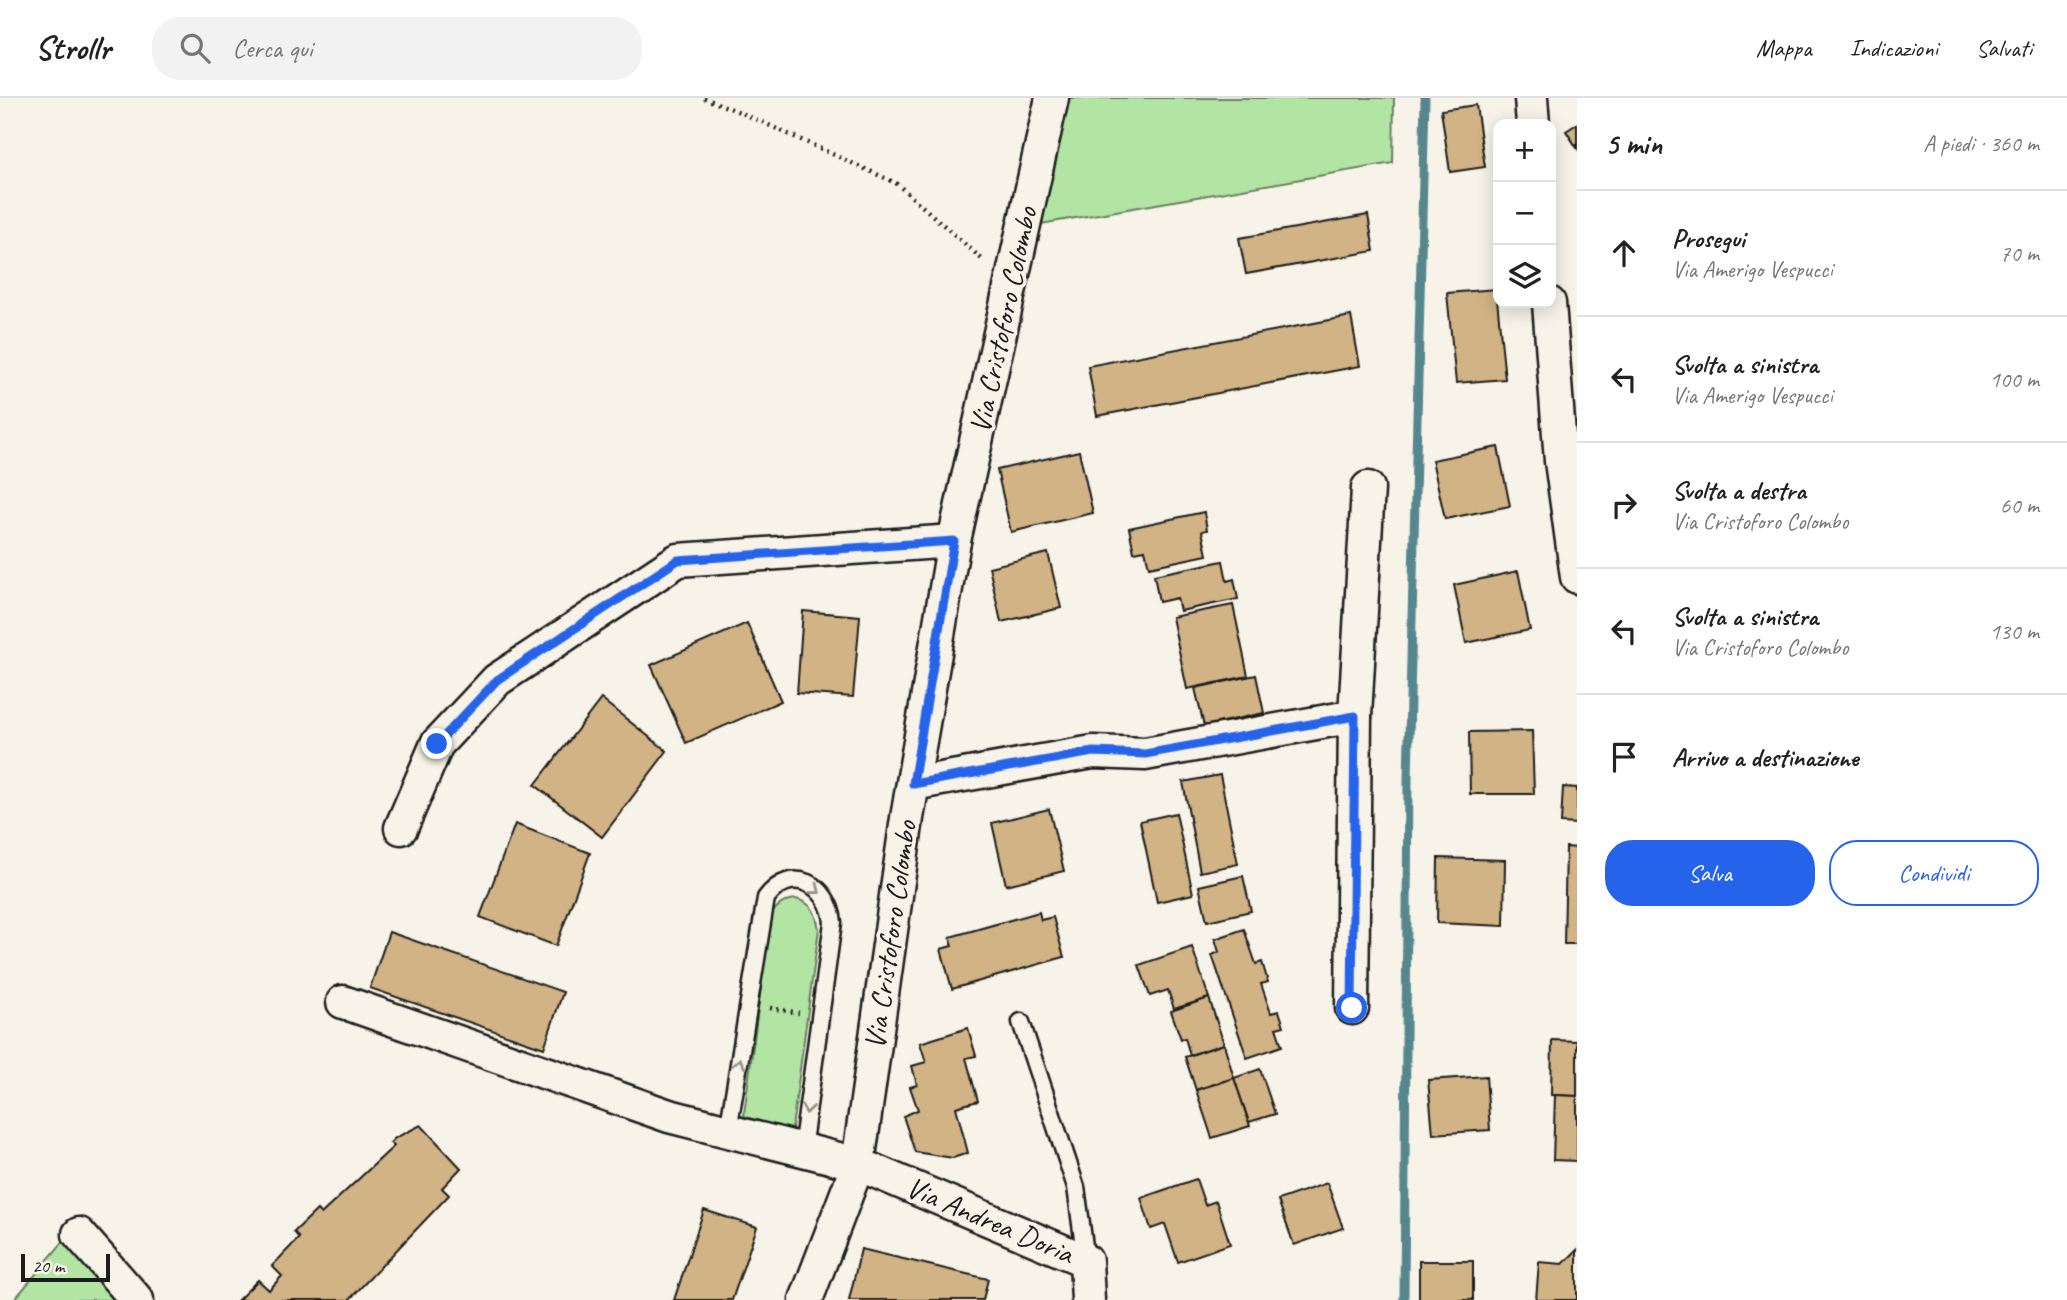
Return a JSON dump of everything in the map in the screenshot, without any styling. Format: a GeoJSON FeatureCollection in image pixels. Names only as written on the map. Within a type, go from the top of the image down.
{"type":"FeatureCollection","features":[{"type":"Feature","properties":{"kind":"street","name":"Via Cristoforo Colombo"},"geometry":{"type":"LineString","coordinates":[[806,1300],[858,1164],[913,784],[954,541],[1052,98]]}},
{"type":"Feature","properties":{"kind":"street"},"geometry":{"type":"LineString","coordinates":[[1550,308],[1569,455],[1577,577]]}},
{"type":"Feature","properties":{"kind":"street"},"geometry":{"type":"LineString","coordinates":[[1352,1008],[1355,716],[1368,488]]}},
{"type":"Feature","properties":{"kind":"street"},"geometry":{"type":"LineString","coordinates":[[401,828],[437,744],[497,680],[678,560],[954,541]]}},
{"type":"Feature","properties":{"kind":"street"},"geometry":{"type":"LineString","coordinates":[[913,784],[1093,752],[1145,754],[1355,716]]}},
{"type":"Feature","properties":{"kind":"street"},"geometry":{"type":"LineString","coordinates":[[343,1002],[669,1116],[858,1164]]}},
{"type":"Feature","properties":{"kind":"street","name":"Via Andrea Doria"},"geometry":{"type":"LineString","coordinates":[[858,1164],[1086,1261],[1088,1300]]}},
{"type":"Feature","properties":{"kind":"street"},"geometry":{"type":"LineString","coordinates":[[79,1234],[137,1300]]}},
{"type":"Feature","properties":{"kind":"lane"},"geometry":{"type":"LineString","coordinates":[[728,1131],[766,898],[774,888],[785,882],[798,880],[818,889],[827,898],[833,922],[802,1150]]}},
{"type":"Feature","properties":{"kind":"lane"},"geometry":{"type":"LineString","coordinates":[[1021,1022],[1076,1187],[1086,1261]]}},
{"type":"Feature","properties":{"kind":"path"},"geometry":{"type":"LineString","coordinates":[[704,98],[896,183],[1011,285]]}},
{"type":"Feature","properties":{"kind":"path"},"geometry":{"type":"LineString","coordinates":[[748,1004],[820,1016]]}},
{"type":"Feature","properties":{"kind":"green space"},"geometry":{"type":"Polygon","coordinates":[[[1045,98],[1394,98],[1393,163],[1018,228],[1045,98]]]}},
{"type":"Feature","properties":{"kind":"green space"},"geometry":{"type":"Polygon","coordinates":[[[796,899],[813,910],[819,929],[792,1128],[782,1135],[747,1120],[744,1114],[770,919],[780,905],[796,899]]]}},
{"type":"Feature","properties":{"kind":"green space"},"geometry":{"type":"Polygon","coordinates":[[[67,1237],[120,1300],[14,1300],[67,1237]]]}},
{"type":"Feature","properties":{"kind":"building"},"geometry":{"type":"Polygon","coordinates":[[[1476,105],[1485,167],[1450,172],[1441,110],[1476,105]]]}},
{"type":"Feature","properties":{"kind":"building"},"geometry":{"type":"Polygon","coordinates":[[[1577,124],[1577,148],[1566,131],[1577,124]]]}},
{"type":"Feature","properties":{"kind":"building"},"geometry":{"type":"Polygon","coordinates":[[[1368,215],[1374,251],[1246,274],[1239,238],[1368,215]]]}},
{"type":"Feature","properties":{"kind":"building"},"geometry":{"type":"Polygon","coordinates":[[[1493,289],[1493,308],[1498,308],[1505,379],[1456,383],[1447,293],[1493,289]]]}},
{"type":"Feature","properties":{"kind":"building"},"geometry":{"type":"Polygon","coordinates":[[[1351,316],[1360,366],[1097,416],[1088,366],[1351,316]]]}},
{"type":"Feature","properties":{"kind":"building"},"geometry":{"type":"Polygon","coordinates":[[[1498,447],[1510,506],[1445,519],[1432,460],[1498,447]]]}},
{"type":"Feature","properties":{"kind":"building"},"geometry":{"type":"Polygon","coordinates":[[[1079,451],[1093,513],[1011,532],[997,470],[1079,451]]]}},
{"type":"Feature","properties":{"kind":"building"},"geometry":{"type":"Polygon","coordinates":[[[1204,512],[1207,530],[1202,531],[1207,555],[1149,567],[1145,550],[1134,552],[1129,528],[1204,512]]]}},
{"type":"Feature","properties":{"kind":"building"},"geometry":{"type":"Polygon","coordinates":[[[1048,553],[1061,608],[1001,622],[989,567],[1048,553]]]}},
{"type":"Feature","properties":{"kind":"building"},"geometry":{"type":"Polygon","coordinates":[[[1223,561],[1227,581],[1234,579],[1238,599],[1180,611],[1177,598],[1159,602],[1154,575],[1223,561]]]}},
{"type":"Feature","properties":{"kind":"building"},"geometry":{"type":"Polygon","coordinates":[[[1518,571],[1530,630],[1466,643],[1454,585],[1518,571]]]}},
{"type":"Feature","properties":{"kind":"building"},"geometry":{"type":"Polygon","coordinates":[[[1233,605],[1248,676],[1187,689],[1172,617],[1233,605]]]}},
{"type":"Feature","properties":{"kind":"building"},"geometry":{"type":"Polygon","coordinates":[[[803,611],[860,616],[853,697],[797,693],[803,611]]]}},
{"type":"Feature","properties":{"kind":"building"},"geometry":{"type":"Polygon","coordinates":[[[747,623],[781,701],[686,743],[651,665],[747,623]]]}},
{"type":"Feature","properties":{"kind":"building"},"geometry":{"type":"Polygon","coordinates":[[[1256,675],[1264,713],[1204,726],[1195,688],[1256,675]]]}},
{"type":"Feature","properties":{"kind":"building"},"geometry":{"type":"Polygon","coordinates":[[[601,699],[667,751],[602,837],[535,785],[601,699]]]}},
{"type":"Feature","properties":{"kind":"building"},"geometry":{"type":"Polygon","coordinates":[[[1532,731],[1534,794],[1470,794],[1469,732],[1532,731]]]}},
{"type":"Feature","properties":{"kind":"building"},"geometry":{"type":"Polygon","coordinates":[[[1220,775],[1238,864],[1200,872],[1183,782],[1220,775]]]}},
{"type":"Feature","properties":{"kind":"building"},"geometry":{"type":"Polygon","coordinates":[[[1563,787],[1577,788],[1577,824],[1561,823],[1563,787]]]}},
{"type":"Feature","properties":{"kind":"building"},"geometry":{"type":"Polygon","coordinates":[[[1049,809],[1064,871],[1006,885],[992,823],[1049,809]]]}},
{"type":"Feature","properties":{"kind":"building"},"geometry":{"type":"Polygon","coordinates":[[[1176,813],[1193,894],[1157,902],[1140,821],[1176,813]]]}},
{"type":"Feature","properties":{"kind":"building"},"geometry":{"type":"Polygon","coordinates":[[[515,824],[590,853],[556,946],[480,917],[515,824]]]}},
{"type":"Feature","properties":{"kind":"building"},"geometry":{"type":"Polygon","coordinates":[[[1566,847],[1577,848],[1577,944],[1564,944],[1566,847]]]}},
{"type":"Feature","properties":{"kind":"building"},"geometry":{"type":"Polygon","coordinates":[[[1438,858],[1505,860],[1504,926],[1437,923],[1438,858]]]}},
{"type":"Feature","properties":{"kind":"building"},"geometry":{"type":"Polygon","coordinates":[[[1243,876],[1251,911],[1207,921],[1199,886],[1243,876]]]}},
{"type":"Feature","properties":{"kind":"building"},"geometry":{"type":"Polygon","coordinates":[[[1039,912],[1041,920],[1053,917],[1064,957],[952,989],[941,949],[952,946],[950,937],[1039,912]]]}},
{"type":"Feature","properties":{"kind":"building"},"geometry":{"type":"Polygon","coordinates":[[[1244,929],[1256,964],[1262,962],[1268,982],[1261,984],[1271,1013],[1279,1011],[1284,1026],[1276,1028],[1282,1046],[1247,1058],[1212,955],[1219,952],[1215,939],[1244,929]]]}},
{"type":"Feature","properties":{"kind":"building"},"geometry":{"type":"Polygon","coordinates":[[[389,932],[563,992],[544,1048],[370,988],[389,932]]]}},
{"type":"Feature","properties":{"kind":"building"},"geometry":{"type":"Polygon","coordinates":[[[1192,947],[1209,998],[1174,1009],[1168,990],[1150,996],[1139,965],[1192,947]]]}},
{"type":"Feature","properties":{"kind":"building"},"geometry":{"type":"Polygon","coordinates":[[[1209,998],[1224,1044],[1190,1055],[1185,1038],[1181,1039],[1171,1011],[1209,998]]]}},
{"type":"Feature","properties":{"kind":"building"},"geometry":{"type":"Polygon","coordinates":[[[968,1028],[976,1056],[966,1058],[978,1101],[956,1107],[968,1153],[953,1158],[915,1152],[903,1116],[918,1110],[910,1087],[917,1085],[912,1066],[926,1062],[920,1043],[968,1028]]]}},
{"type":"Feature","properties":{"kind":"building"},"geometry":{"type":"Polygon","coordinates":[[[1552,1040],[1577,1041],[1577,1096],[1551,1095],[1552,1040]]]}},
{"type":"Feature","properties":{"kind":"building"},"geometry":{"type":"Polygon","coordinates":[[[1224,1044],[1234,1078],[1196,1090],[1185,1057],[1224,1044]]]}},
{"type":"Feature","properties":{"kind":"building"},"geometry":{"type":"Polygon","coordinates":[[[1260,1069],[1275,1114],[1249,1122],[1234,1078],[1260,1069]]]}},
{"type":"Feature","properties":{"kind":"building"},"geometry":{"type":"Polygon","coordinates":[[[1486,1076],[1490,1130],[1433,1134],[1428,1080],[1486,1076]]]}},
{"type":"Feature","properties":{"kind":"building"},"geometry":{"type":"Polygon","coordinates":[[[1234,1078],[1250,1126],[1212,1138],[1196,1090],[1234,1078]]]}},
{"type":"Feature","properties":{"kind":"building"},"geometry":{"type":"Polygon","coordinates":[[[1555,1095],[1577,1096],[1577,1161],[1553,1160],[1555,1095]]]}},
{"type":"Feature","properties":{"kind":"building"},"geometry":{"type":"Polygon","coordinates":[[[421,1125],[461,1168],[442,1188],[449,1195],[349,1300],[238,1300],[258,1280],[269,1290],[282,1276],[272,1266],[299,1238],[294,1232],[317,1210],[321,1214],[394,1146],[390,1143],[395,1138],[421,1125]]]}},
{"type":"Feature","properties":{"kind":"building"},"geometry":{"type":"Polygon","coordinates":[[[1196,1179],[1205,1205],[1216,1201],[1230,1244],[1178,1262],[1165,1224],[1151,1229],[1141,1198],[1196,1179]]]}},
{"type":"Feature","properties":{"kind":"building"},"geometry":{"type":"Polygon","coordinates":[[[1327,1183],[1343,1228],[1294,1245],[1278,1200],[1327,1183]]]}},
{"type":"Feature","properties":{"kind":"building"},"geometry":{"type":"Polygon","coordinates":[[[704,1210],[757,1227],[732,1300],[674,1300],[704,1210]]]}},
{"type":"Feature","properties":{"kind":"building"},"geometry":{"type":"Polygon","coordinates":[[[861,1249],[988,1279],[983,1300],[849,1300],[861,1249]]]}},
{"type":"Feature","properties":{"kind":"building"},"geometry":{"type":"Polygon","coordinates":[[[1577,1250],[1577,1300],[1536,1300],[1539,1262],[1563,1264],[1577,1250]]]}},
{"type":"Feature","properties":{"kind":"building"},"geometry":{"type":"Polygon","coordinates":[[[1419,1261],[1473,1261],[1473,1300],[1419,1300],[1419,1261]]]}},
{"type":"Feature","properties":{"kind":"waterway"},"geometry":{"type":"LineString","coordinates":[[1404,1300],[1408,779],[1425,98]]}},
{"type":"Feature","properties":{"kind":"route"},"geometry":{"type":"LineString","coordinates":[[437,744],[497,680],[678,560],[954,541],[913,784],[1093,752],[1145,754],[1355,716],[1352,1008]]}}]}
